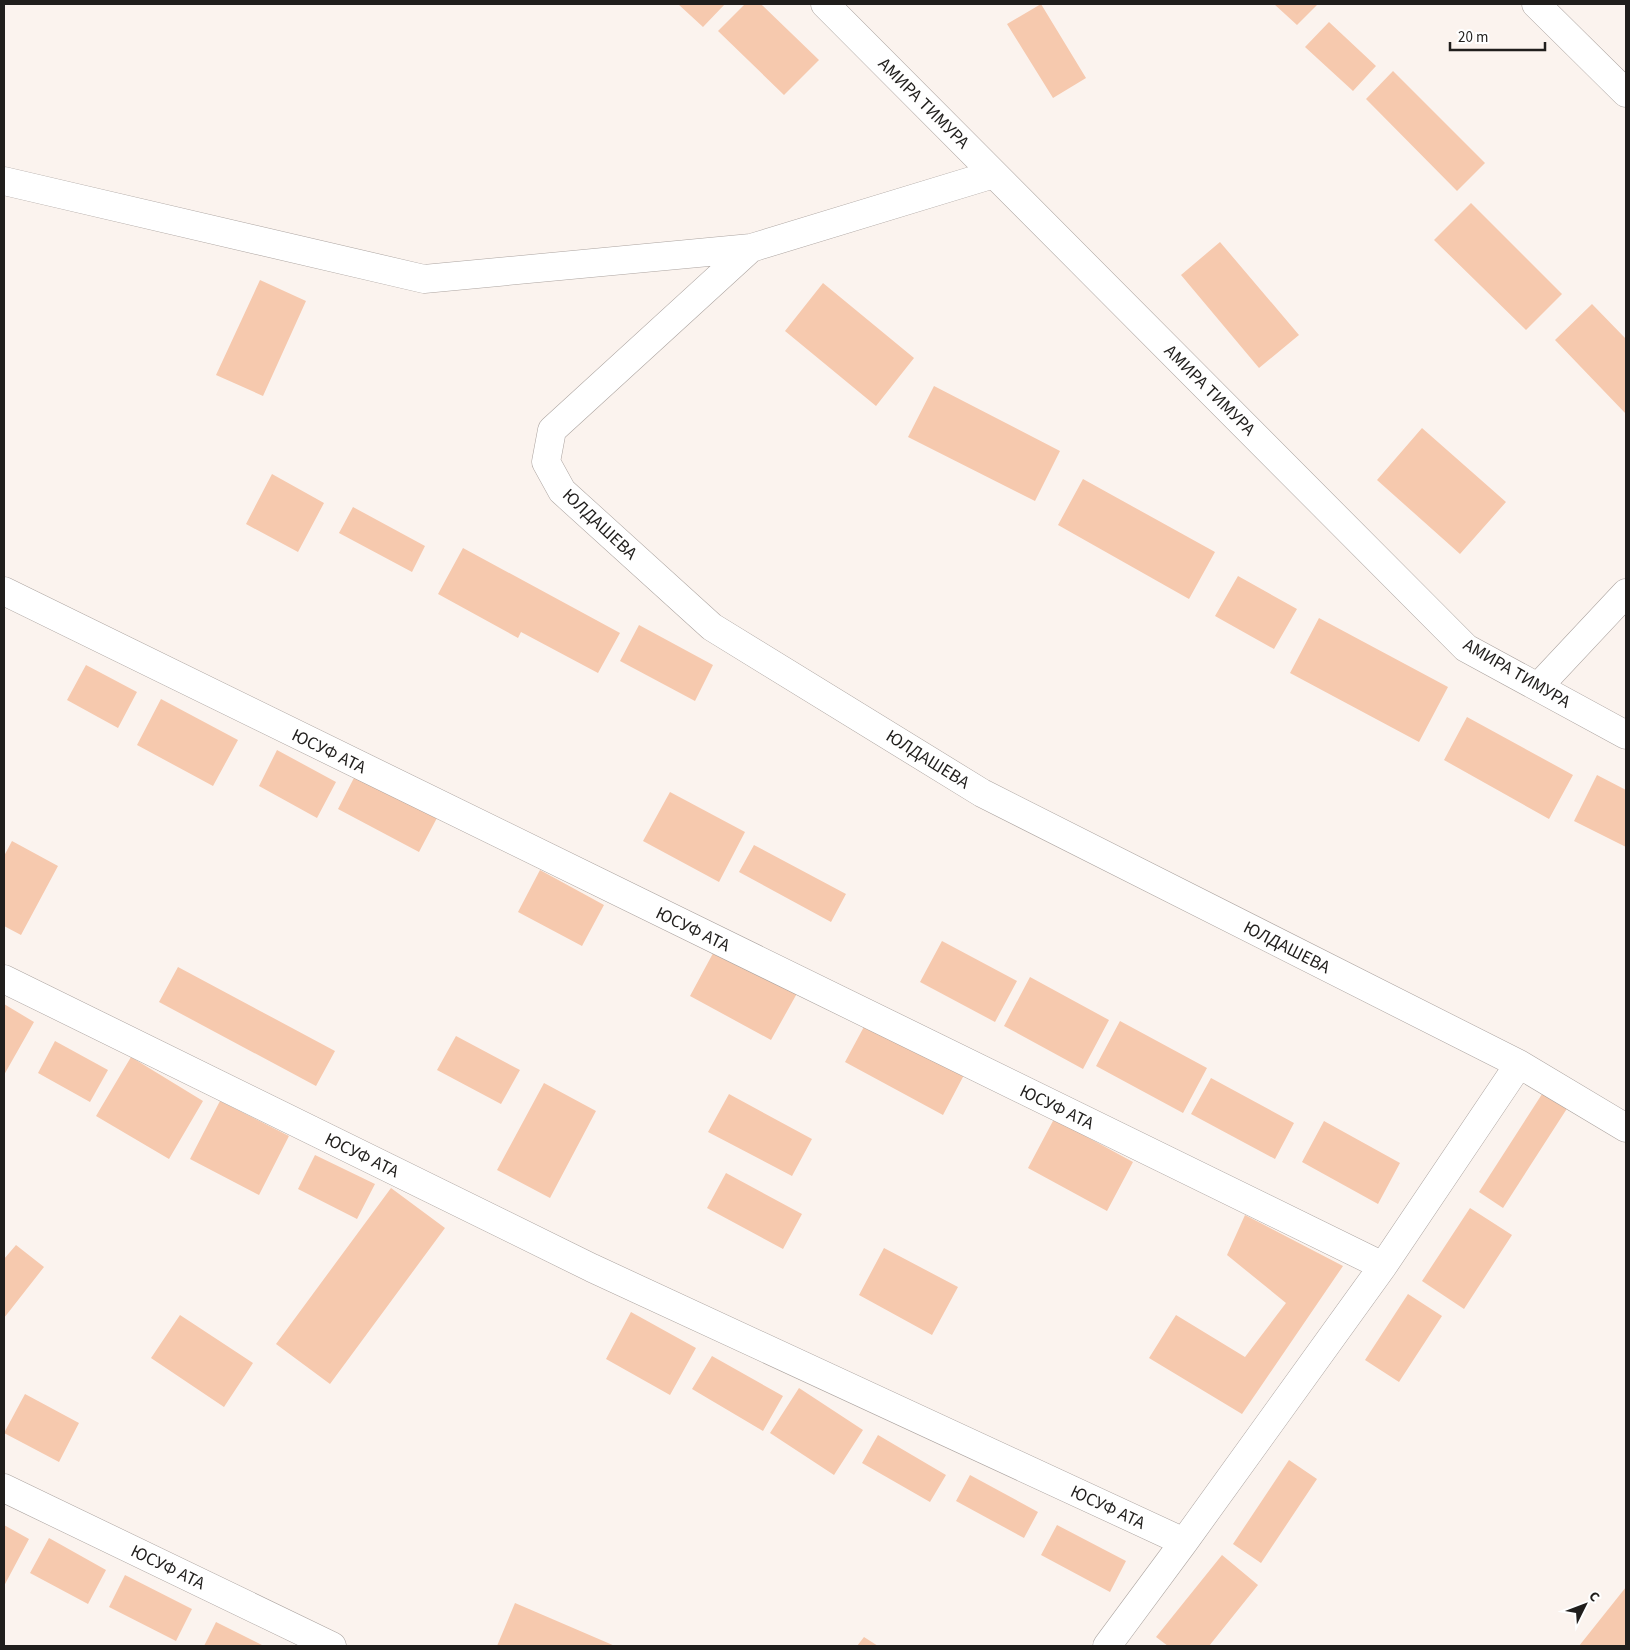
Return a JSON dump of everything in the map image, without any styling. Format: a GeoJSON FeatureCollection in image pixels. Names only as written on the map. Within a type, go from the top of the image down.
{"type":"FeatureCollection","features":[{"type":"Feature","properties":{"kind":"street","name":"АМИРА ТИМУРА"},"geometry":{"type":"LineString","coordinates":[[825,4],[1466,648],[1626,734]]}},
{"type":"Feature","properties":{"kind":"street"},"geometry":{"type":"LineString","coordinates":[[1544,6],[1626,92]]}},
{"type":"Feature","properties":{"kind":"street"},"geometry":{"type":"LineString","coordinates":[[4,181],[424,279],[750,248],[994,174]]}},
{"type":"Feature","properties":{"kind":"street","name":"ЮЛДАШЕВА"},"geometry":{"type":"LineString","coordinates":[[750,248],[552,430],[546,462],[562,491],[712,627],[982,792],[1519,1064],[1626,1128]]}},
{"type":"Feature","properties":{"kind":"street","name":"ЮСУФ АТА"},"geometry":{"type":"LineString","coordinates":[[4,591],[1382,1266]]}},
{"type":"Feature","properties":{"kind":"street"},"geometry":{"type":"LineString","coordinates":[[1538,687],[1626,593]]}},
{"type":"Feature","properties":{"kind":"street","name":"ЮСУФ АТА"},"geometry":{"type":"LineString","coordinates":[[4,979],[592,1268],[1184,1542]]}},
{"type":"Feature","properties":{"kind":"street"},"geometry":{"type":"LineString","coordinates":[[1107,1646],[1382,1266],[1519,1064]]}},
{"type":"Feature","properties":{"kind":"street","name":"ЮСУФ АТА"},"geometry":{"type":"LineString","coordinates":[[4,1488],[332,1646]]}},
{"type":"Feature","properties":{"kind":"building"},"geometry":{"type":"Polygon","coordinates":[[[678,4],[725,4],[703,27],[678,4]]]}},
{"type":"Feature","properties":{"kind":"building"},"geometry":{"type":"Polygon","coordinates":[[[745,4],[761,4],[819,60],[784,95],[718,31],[745,4]]]}},
{"type":"Feature","properties":{"kind":"building"},"geometry":{"type":"Polygon","coordinates":[[[1041,4],[1086,78],[1053,98],[1007,24],[1041,4]]]}},
{"type":"Feature","properties":{"kind":"building"},"geometry":{"type":"Polygon","coordinates":[[[1274,4],[1318,4],[1297,25],[1274,4]]]}},
{"type":"Feature","properties":{"kind":"building"},"geometry":{"type":"Polygon","coordinates":[[[1329,22],[1376,66],[1353,91],[1305,47],[1329,22]]]}},
{"type":"Feature","properties":{"kind":"building"},"geometry":{"type":"Polygon","coordinates":[[[1393,71],[1485,163],[1457,191],[1366,99],[1393,71]]]}},
{"type":"Feature","properties":{"kind":"building"},"geometry":{"type":"Polygon","coordinates":[[[1471,203],[1562,294],[1526,330],[1434,240],[1471,203]]]}},
{"type":"Feature","properties":{"kind":"building"},"geometry":{"type":"Polygon","coordinates":[[[1220,242],[1299,335],[1259,368],[1181,275],[1220,242]]]}},
{"type":"Feature","properties":{"kind":"building"},"geometry":{"type":"Polygon","coordinates":[[[260,280],[306,301],[263,396],[216,375],[260,280]]]}},
{"type":"Feature","properties":{"kind":"building"},"geometry":{"type":"Polygon","coordinates":[[[823,283],[914,358],[876,406],[785,331],[823,283]]]}},
{"type":"Feature","properties":{"kind":"building"},"geometry":{"type":"Polygon","coordinates":[[[1592,304],[1626,339],[1626,414],[1555,340],[1592,304]]]}},
{"type":"Feature","properties":{"kind":"building"},"geometry":{"type":"Polygon","coordinates":[[[934,386],[1060,451],[1035,501],[908,437],[934,386]]]}},
{"type":"Feature","properties":{"kind":"building"},"geometry":{"type":"Polygon","coordinates":[[[1422,428],[1506,502],[1460,554],[1377,480],[1422,428]]]}},
{"type":"Feature","properties":{"kind":"building"},"geometry":{"type":"Polygon","coordinates":[[[272,474],[324,503],[298,552],[246,524],[272,474]]]}},
{"type":"Feature","properties":{"kind":"building"},"geometry":{"type":"Polygon","coordinates":[[[1083,479],[1215,552],[1189,599],[1058,525],[1083,479]]]}},
{"type":"Feature","properties":{"kind":"building"},"geometry":{"type":"Polygon","coordinates":[[[353,507],[425,546],[412,572],[339,533],[353,507]]]}},
{"type":"Feature","properties":{"kind":"building"},"geometry":{"type":"Polygon","coordinates":[[[463,548],[620,633],[598,673],[521,632],[518,638],[438,594],[463,548]]]}},
{"type":"Feature","properties":{"kind":"building"},"geometry":{"type":"Polygon","coordinates":[[[1238,576],[1297,609],[1274,649],[1215,616],[1238,576]]]}},
{"type":"Feature","properties":{"kind":"building"},"geometry":{"type":"Polygon","coordinates":[[[1319,618],[1448,687],[1419,742],[1290,673],[1319,618]]]}},
{"type":"Feature","properties":{"kind":"building"},"geometry":{"type":"Polygon","coordinates":[[[639,625],[713,665],[695,701],[620,661],[639,625]]]}},
{"type":"Feature","properties":{"kind":"building"},"geometry":{"type":"Polygon","coordinates":[[[86,665],[137,692],[118,728],[67,700],[86,665]]]}},
{"type":"Feature","properties":{"kind":"building"},"geometry":{"type":"Polygon","coordinates":[[[161,699],[238,740],[213,786],[137,745],[161,699]]]}},
{"type":"Feature","properties":{"kind":"building"},"geometry":{"type":"Polygon","coordinates":[[[1467,717],[1573,775],[1549,819],[1444,760],[1467,717]]]}},
{"type":"Feature","properties":{"kind":"building"},"geometry":{"type":"Polygon","coordinates":[[[277,750],[336,782],[317,818],[259,786],[277,750]]]}},
{"type":"Feature","properties":{"kind":"building"},"geometry":{"type":"Polygon","coordinates":[[[357,772],[438,816],[419,852],[338,809],[357,772]]]}},
{"type":"Feature","properties":{"kind":"building"},"geometry":{"type":"Polygon","coordinates":[[[1597,775],[1626,790],[1626,847],[1574,821],[1597,775]]]}},
{"type":"Feature","properties":{"kind":"building"},"geometry":{"type":"Polygon","coordinates":[[[670,792],[745,832],[719,882],[643,841],[670,792]]]}},
{"type":"Feature","properties":{"kind":"building"},"geometry":{"type":"Polygon","coordinates":[[[12,841],[58,866],[21,935],[4,926],[4,856],[12,841]]]}},
{"type":"Feature","properties":{"kind":"building"},"geometry":{"type":"Polygon","coordinates":[[[754,845],[846,894],[831,922],[739,872],[754,845]]]}},
{"type":"Feature","properties":{"kind":"building"},"geometry":{"type":"Polygon","coordinates":[[[540,870],[604,905],[582,946],[518,912],[540,870]]]}},
{"type":"Feature","properties":{"kind":"building"},"geometry":{"type":"Polygon","coordinates":[[[942,941],[1017,981],[995,1022],[920,982],[942,941]]]}},
{"type":"Feature","properties":{"kind":"building"},"geometry":{"type":"Polygon","coordinates":[[[718,944],[800,988],[771,1040],[690,996],[718,944]]]}},
{"type":"Feature","properties":{"kind":"building"},"geometry":{"type":"Polygon","coordinates":[[[178,967],[335,1051],[316,1086],[159,1002],[178,967]]]}},
{"type":"Feature","properties":{"kind":"building"},"geometry":{"type":"Polygon","coordinates":[[[1030,977],[1109,1020],[1083,1069],[1004,1026],[1030,977]]]}},
{"type":"Feature","properties":{"kind":"building"},"geometry":{"type":"Polygon","coordinates":[[[4,1004],[34,1022],[4,1075],[4,1004]]]}},
{"type":"Feature","properties":{"kind":"building"},"geometry":{"type":"Polygon","coordinates":[[[1120,1021],[1207,1068],[1183,1113],[1096,1066],[1120,1021]]]}},
{"type":"Feature","properties":{"kind":"building"},"geometry":{"type":"Polygon","coordinates":[[[866,1023],[964,1075],[943,1115],[845,1062],[866,1023]]]}},
{"type":"Feature","properties":{"kind":"building"},"geometry":{"type":"Polygon","coordinates":[[[456,1036],[520,1070],[501,1104],[437,1070],[456,1036]]]}},
{"type":"Feature","properties":{"kind":"building"},"geometry":{"type":"Polygon","coordinates":[[[55,1041],[108,1070],[90,1102],[38,1073],[55,1041]]]}},
{"type":"Feature","properties":{"kind":"building"},"geometry":{"type":"Polygon","coordinates":[[[131,1057],[203,1101],[169,1159],[96,1116],[131,1057]]]}},
{"type":"Feature","properties":{"kind":"building"},"geometry":{"type":"Polygon","coordinates":[[[1211,1078],[1294,1123],[1275,1159],[1191,1114],[1211,1078]]]}},
{"type":"Feature","properties":{"kind":"building"},"geometry":{"type":"Polygon","coordinates":[[[544,1083],[596,1111],[550,1198],[497,1170],[544,1083]]]}},
{"type":"Feature","properties":{"kind":"building"},"geometry":{"type":"Polygon","coordinates":[[[1544,1091],[1568,1107],[1503,1208],[1479,1192],[1544,1091]]]}},
{"type":"Feature","properties":{"kind":"building"},"geometry":{"type":"Polygon","coordinates":[[[729,1094],[812,1139],[792,1176],[708,1132],[729,1094]]]}},
{"type":"Feature","properties":{"kind":"building"},"geometry":{"type":"Polygon","coordinates":[[[220,1101],[289,1136],[259,1195],[190,1159],[220,1101]]]}},
{"type":"Feature","properties":{"kind":"building"},"geometry":{"type":"Polygon","coordinates":[[[1054,1119],[1133,1162],[1107,1211],[1028,1168],[1054,1119]]]}},
{"type":"Feature","properties":{"kind":"building"},"geometry":{"type":"Polygon","coordinates":[[[1324,1121],[1400,1163],[1378,1204],[1302,1162],[1324,1121]]]}},
{"type":"Feature","properties":{"kind":"building"},"geometry":{"type":"Polygon","coordinates":[[[315,1155],[375,1184],[357,1219],[298,1189],[315,1155]]]}},
{"type":"Feature","properties":{"kind":"building"},"geometry":{"type":"Polygon","coordinates":[[[726,1173],[802,1214],[783,1249],[707,1208],[726,1173]]]}},
{"type":"Feature","properties":{"kind":"building"},"geometry":{"type":"Polygon","coordinates":[[[391,1188],[445,1228],[330,1384],[276,1344],[391,1188]]]}},
{"type":"Feature","properties":{"kind":"building"},"geometry":{"type":"Polygon","coordinates":[[[1470,1208],[1512,1235],[1464,1309],[1422,1281],[1470,1208]]]}},
{"type":"Feature","properties":{"kind":"building"},"geometry":{"type":"Polygon","coordinates":[[[1245,1215],[1343,1266],[1242,1414],[1149,1358],[1176,1315],[1245,1357],[1286,1303],[1227,1255],[1245,1215]]]}},
{"type":"Feature","properties":{"kind":"building"},"geometry":{"type":"Polygon","coordinates":[[[16,1245],[44,1267],[4,1318],[4,1259],[16,1245]]]}},
{"type":"Feature","properties":{"kind":"building"},"geometry":{"type":"Polygon","coordinates":[[[884,1248],[958,1287],[932,1335],[859,1295],[884,1248]]]}},
{"type":"Feature","properties":{"kind":"building"},"geometry":{"type":"Polygon","coordinates":[[[1408,1294],[1442,1316],[1399,1382],[1365,1360],[1408,1294]]]}},
{"type":"Feature","properties":{"kind":"building"},"geometry":{"type":"Polygon","coordinates":[[[631,1312],[696,1348],[670,1395],[606,1359],[631,1312]]]}},
{"type":"Feature","properties":{"kind":"building"},"geometry":{"type":"Polygon","coordinates":[[[180,1315],[253,1363],[224,1407],[151,1358],[180,1315]]]}},
{"type":"Feature","properties":{"kind":"building"},"geometry":{"type":"Polygon","coordinates":[[[712,1356],[783,1396],[763,1431],[692,1389],[712,1356]]]}},
{"type":"Feature","properties":{"kind":"building"},"geometry":{"type":"Polygon","coordinates":[[[799,1388],[863,1430],[834,1475],[770,1433],[799,1388]]]}},
{"type":"Feature","properties":{"kind":"building"},"geometry":{"type":"Polygon","coordinates":[[[25,1394],[79,1423],[59,1462],[4,1433],[25,1394]]]}},
{"type":"Feature","properties":{"kind":"building"},"geometry":{"type":"Polygon","coordinates":[[[878,1435],[946,1475],[930,1502],[862,1463],[878,1435]]]}},
{"type":"Feature","properties":{"kind":"building"},"geometry":{"type":"Polygon","coordinates":[[[1289,1460],[1317,1479],[1261,1563],[1233,1544],[1289,1460]]]}},
{"type":"Feature","properties":{"kind":"building"},"geometry":{"type":"Polygon","coordinates":[[[970,1475],[1038,1512],[1024,1538],[956,1501],[970,1475]]]}},
{"type":"Feature","properties":{"kind":"building"},"geometry":{"type":"Polygon","coordinates":[[[4,1525],[29,1539],[4,1586],[4,1525]]]}},
{"type":"Feature","properties":{"kind":"building"},"geometry":{"type":"Polygon","coordinates":[[[1057,1525],[1126,1561],[1110,1592],[1041,1555],[1057,1525]]]}},
{"type":"Feature","properties":{"kind":"building"},"geometry":{"type":"Polygon","coordinates":[[[49,1538],[106,1570],[88,1604],[30,1573],[49,1538]]]}},
{"type":"Feature","properties":{"kind":"building"},"geometry":{"type":"Polygon","coordinates":[[[1222,1555],[1258,1585],[1209,1646],[1168,1646],[1156,1637],[1222,1555]]]}},
{"type":"Feature","properties":{"kind":"building"},"geometry":{"type":"Polygon","coordinates":[[[125,1575],[192,1609],[176,1641],[109,1607],[125,1575]]]}},
{"type":"Feature","properties":{"kind":"building"},"geometry":{"type":"Polygon","coordinates":[[[1626,1587],[1626,1646],[1579,1646],[1626,1587]]]}},
{"type":"Feature","properties":{"kind":"building"},"geometry":{"type":"Polygon","coordinates":[[[515,1603],[615,1646],[497,1646],[515,1603]]]}},
{"type":"Feature","properties":{"kind":"building"},"geometry":{"type":"Polygon","coordinates":[[[216,1622],[264,1646],[204,1646],[216,1622]]]}},
{"type":"Feature","properties":{"kind":"building"},"geometry":{"type":"Polygon","coordinates":[[[864,1637],[878,1646],[857,1646],[864,1637]]]}}]}
